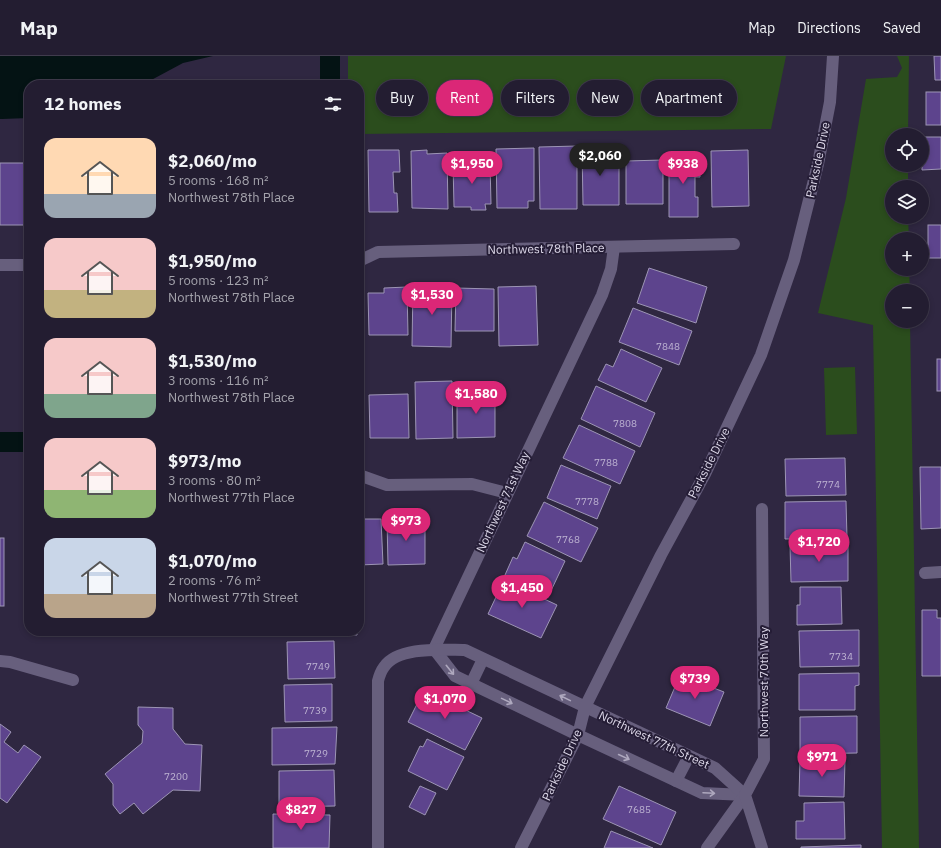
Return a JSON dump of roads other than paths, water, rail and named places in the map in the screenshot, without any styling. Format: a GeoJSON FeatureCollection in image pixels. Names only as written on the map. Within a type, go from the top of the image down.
{"type":"FeatureCollection","features":[{"type":"Feature","properties":{"kind":"street","name":"Parkside Drive"},"geometry":{"type":"LineString","coordinates":[[521,848],[578,735],[585,707],[661,555],[706,474],[761,355],[794,260],[818,164],[830,102],[833,56]]}},
{"type":"Feature","properties":{"kind":"street","name":"Northwest 78th Place"},"geometry":{"type":"LineString","coordinates":[[364,259],[378,252],[734,244]]}},
{"type":"Feature","properties":{"kind":"street","name":"Northwest 71st Way"},"geometry":{"type":"LineString","coordinates":[[434,649],[602,295],[611,269],[614,247]]}},
{"type":"Feature","properties":{"kind":"street"},"geometry":{"type":"LineString","coordinates":[[0,265],[24,265]]}},
{"type":"Feature","properties":{"kind":"street"},"geometry":{"type":"LineString","coordinates":[[364,478],[387,485],[472,484],[507,493]]}},
{"type":"Feature","properties":{"kind":"street","name":"Northwest 70th Way"},"geometry":{"type":"LineString","coordinates":[[707,848],[745,795],[764,759],[762,509]]}},
{"type":"Feature","properties":{"kind":"street"},"geometry":{"type":"LineString","coordinates":[[925,572],[941,572]]}},
{"type":"Feature","properties":{"kind":"street","name":"Northwest 77th Street"},"geometry":{"type":"LineString","coordinates":[[434,649],[465,650],[715,768],[745,795]]}},
{"type":"Feature","properties":{"kind":"street"},"geometry":{"type":"LineString","coordinates":[[378,848],[378,681],[384,666],[398,655],[434,649],[455,676],[578,735],[702,793],[745,795],[762,848]]}},
{"type":"Feature","properties":{"kind":"street"},"geometry":{"type":"LineString","coordinates":[[471,684],[484,659]]}},
{"type":"Feature","properties":{"kind":"street"},"geometry":{"type":"LineString","coordinates":[[0,661],[10,662],[73,680]]}},
{"type":"Feature","properties":{"kind":"street"},"geometry":{"type":"LineString","coordinates":[[676,781],[689,756]]}},
{"type":"Feature","properties":{"kind":"waterway"},"geometry":{"type":"LineString","coordinates":[[330,56],[330,80]]}},
{"type":"Feature","properties":{"kind":"waterway"},"geometry":{"type":"LineString","coordinates":[[0,442],[24,442]]}}]}
